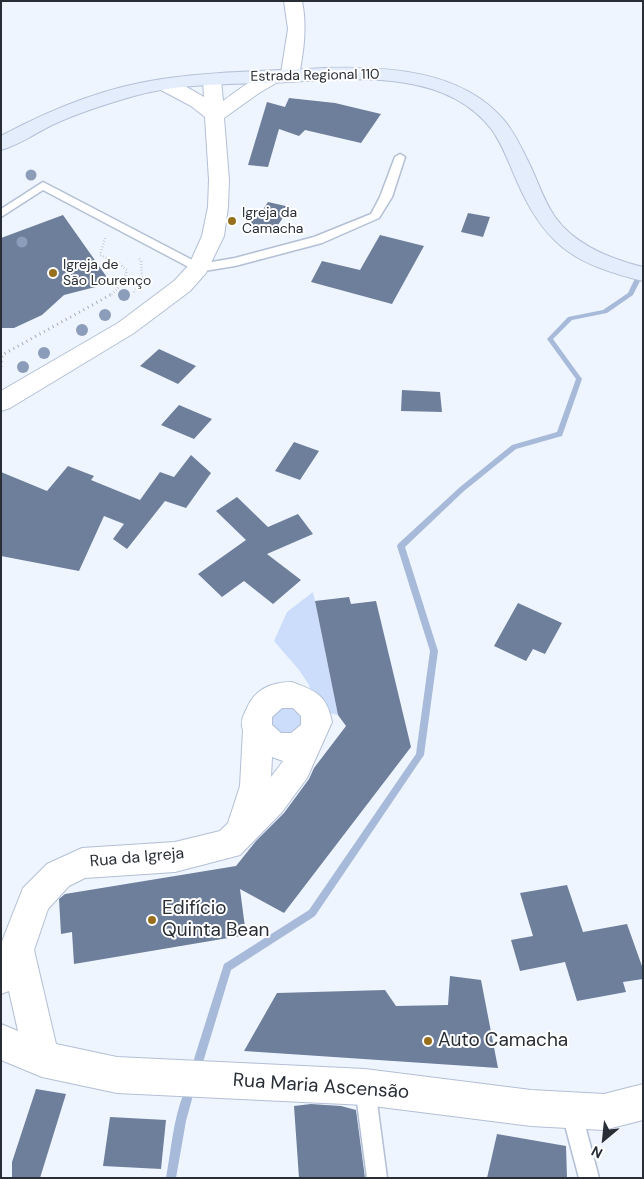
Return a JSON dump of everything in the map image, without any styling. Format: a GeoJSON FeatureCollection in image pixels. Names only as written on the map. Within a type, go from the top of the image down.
{"type":"FeatureCollection","features":[{"type":"Feature","properties":{"kind":"main road","name":"Estrada Regional 110"},"geometry":{"type":"LineString","coordinates":[[1,144],[51,118],[85,105],[128,91],[166,85],[283,76],[387,75],[427,82],[452,91],[487,113],[498,126],[547,220],[579,249],[612,265],[643,274]]}},
{"type":"Feature","properties":{"kind":"street"},"geometry":{"type":"LineString","coordinates":[[215,116],[252,89],[283,76],[298,39],[296,12],[293,1]]}},
{"type":"Feature","properties":{"kind":"street"},"geometry":{"type":"LineString","coordinates":[[1,402],[126,328],[182,286],[198,268],[213,236],[218,207],[219,180],[212,80]]}},
{"type":"Feature","properties":{"kind":"street"},"geometry":{"type":"LineString","coordinates":[[166,85],[196,99],[205,105],[215,116]]}},
{"type":"Feature","properties":{"kind":"street"},"geometry":{"type":"LineString","coordinates":[[241,833],[255,786],[257,717],[264,704],[276,696],[292,695],[306,700],[315,712],[317,726],[310,738],[297,746],[281,748],[267,742],[258,731]]}},
{"type":"Feature","properties":{"kind":"street","name":"Rua da Igreja"},"geometry":{"type":"LineString","coordinates":[[7,961],[35,899],[58,875],[82,863],[175,857],[229,844],[271,802],[296,768],[310,738]]}},
{"type":"Feature","properties":{"kind":"street"},"geometry":{"type":"LineString","coordinates":[[7,961],[42,1059]]}},
{"type":"Feature","properties":{"kind":"street","name":"Rua Maria Ascensão"},"geometry":{"type":"LineString","coordinates":[[1,1042],[42,1059],[117,1075],[365,1087],[531,1108],[604,1112],[636,1106],[643,1102]]}},
{"type":"Feature","properties":{"kind":"lane"},"geometry":{"type":"LineString","coordinates":[[1,214],[43,185],[198,268],[235,262],[318,240],[374,216],[386,197],[400,157]]}},
{"type":"Feature","properties":{"kind":"lane"},"geometry":{"type":"LineString","coordinates":[[365,1087],[376,1178]]}},
{"type":"Feature","properties":{"kind":"lane"},"geometry":{"type":"LineString","coordinates":[[571,1110],[589,1178]]}},
{"type":"Feature","properties":{"kind":"path"},"geometry":{"type":"LineString","coordinates":[[1,367],[1,354],[109,297],[123,283],[127,270],[118,262],[100,255],[102,246]]}},
{"type":"Feature","properties":{"kind":"path"},"geometry":{"type":"LineString","coordinates":[[132,296],[142,280],[141,260],[135,254]]}},
{"type":"Feature","properties":{"kind":"shaded area"},"geometry":{"type":"Polygon","coordinates":[[[313,592],[338,715],[316,710],[309,685],[299,670],[274,641],[287,612],[313,592]]]}},
{"type":"Feature","properties":{"kind":"shaded area"},"geometry":{"type":"Polygon","coordinates":[[[289,703],[305,718],[297,734],[277,736],[266,717],[289,703]]]}},
{"type":"Feature","properties":{"kind":"building"},"geometry":{"type":"Polygon","coordinates":[[[289,98],[335,103],[381,114],[361,143],[305,130],[299,136],[279,129],[268,167],[248,165],[267,102],[285,107],[289,98]]]}},
{"type":"Feature","properties":{"kind":"building"},"geometry":{"type":"Polygon","coordinates":[[[268,202],[290,207],[272,234],[249,229],[254,209],[262,211],[268,202]]]}},
{"type":"Feature","properties":{"kind":"building"},"geometry":{"type":"Polygon","coordinates":[[[468,213],[490,217],[483,237],[461,232],[468,213]]]}},
{"type":"Feature","properties":{"kind":"building","name":"Igreja de São Lourenço"},"geometry":{"type":"Polygon","coordinates":[[[63,215],[111,283],[64,295],[42,315],[14,328],[1,328],[1,238],[63,215]]]}},
{"type":"Feature","properties":{"kind":"building"},"geometry":{"type":"Polygon","coordinates":[[[380,235],[424,246],[392,304],[311,282],[322,261],[360,270],[380,235]]]}},
{"type":"Feature","properties":{"kind":"building"},"geometry":{"type":"Polygon","coordinates":[[[159,349],[196,366],[178,384],[140,366],[159,349]]]}},
{"type":"Feature","properties":{"kind":"building"},"geometry":{"type":"Polygon","coordinates":[[[402,390],[440,392],[442,412],[401,411],[402,390]]]}},
{"type":"Feature","properties":{"kind":"building"},"geometry":{"type":"Polygon","coordinates":[[[179,405],[212,419],[194,439],[161,425],[179,405]]]}},
{"type":"Feature","properties":{"kind":"building"},"geometry":{"type":"Polygon","coordinates":[[[294,442],[319,451],[300,480],[275,471],[294,442]]]}},
{"type":"Feature","properties":{"kind":"building"},"geometry":{"type":"Polygon","coordinates":[[[191,455],[211,473],[186,508],[165,501],[127,549],[113,539],[124,524],[104,516],[79,571],[1,556],[1,472],[47,491],[68,466],[94,476],[91,480],[140,500],[160,472],[174,477],[191,455]]]}},
{"type":"Feature","properties":{"kind":"building"},"geometry":{"type":"Polygon","coordinates":[[[237,497],[268,527],[298,514],[313,534],[267,554],[301,580],[273,604],[244,581],[222,597],[198,574],[246,540],[216,511],[237,497]]]}},
{"type":"Feature","properties":{"kind":"building"},"geometry":{"type":"Polygon","coordinates":[[[349,597],[351,604],[376,601],[411,747],[284,913],[240,889],[246,935],[74,964],[72,932],[61,934],[59,899],[65,894],[236,866],[256,841],[284,813],[309,779],[314,768],[346,726],[338,715],[315,601],[349,597]]]}},
{"type":"Feature","properties":{"kind":"building"},"geometry":{"type":"Polygon","coordinates":[[[518,603],[562,623],[545,654],[533,649],[526,661],[494,646],[518,603]]]}},
{"type":"Feature","properties":{"kind":"building"},"geometry":{"type":"Polygon","coordinates":[[[567,885],[583,932],[627,924],[643,969],[643,979],[623,982],[626,992],[577,1001],[565,962],[520,971],[511,940],[533,936],[520,893],[567,885]]]}},
{"type":"Feature","properties":{"kind":"building"},"geometry":{"type":"Polygon","coordinates":[[[450,976],[481,980],[498,1068],[244,1051],[277,993],[385,990],[396,1006],[448,1005],[450,976]]]}},
{"type":"Feature","properties":{"kind":"building"},"geometry":{"type":"Polygon","coordinates":[[[36,1089],[66,1094],[40,1178],[12,1178],[12,1162],[36,1089]]]}},
{"type":"Feature","properties":{"kind":"building"},"geometry":{"type":"Polygon","coordinates":[[[311,1104],[341,1106],[356,1110],[365,1178],[299,1178],[294,1106],[311,1104]]]}},
{"type":"Feature","properties":{"kind":"building"},"geometry":{"type":"Polygon","coordinates":[[[110,1117],[166,1120],[161,1169],[103,1166],[110,1117]]]}},
{"type":"Feature","properties":{"kind":"building"},"geometry":{"type":"Polygon","coordinates":[[[497,1134],[566,1146],[567,1178],[487,1178],[497,1134]]]}},
{"type":"Feature","properties":{"kind":"waterway"},"geometry":{"type":"LineString","coordinates":[[199,1059],[227,967],[312,913],[420,755],[434,651],[401,546],[462,489],[514,447],[560,434],[579,379],[550,339],[570,318],[605,312],[631,294],[642,270]]}},
{"type":"Feature","properties":{"kind":"waterway"},"geometry":{"type":"LineString","coordinates":[[171,1178],[181,1121],[187,1099]]}},
{"type":"Feature","properties":{"kind":"place","name":"Igreja da Camacha"},"geometry":{"type":"Point","coordinates":[232,221]}},
{"type":"Feature","properties":{"kind":"place","name":"Igreja de São Lourenço"},"geometry":{"type":"Point","coordinates":[53,273]}},
{"type":"Feature","properties":{"kind":"place","name":"Edifício Quinta Bean"},"geometry":{"type":"Point","coordinates":[152,920]}},
{"type":"Feature","properties":{"kind":"place","name":"Auto Camacha"},"geometry":{"type":"Point","coordinates":[428,1041]}}]}
